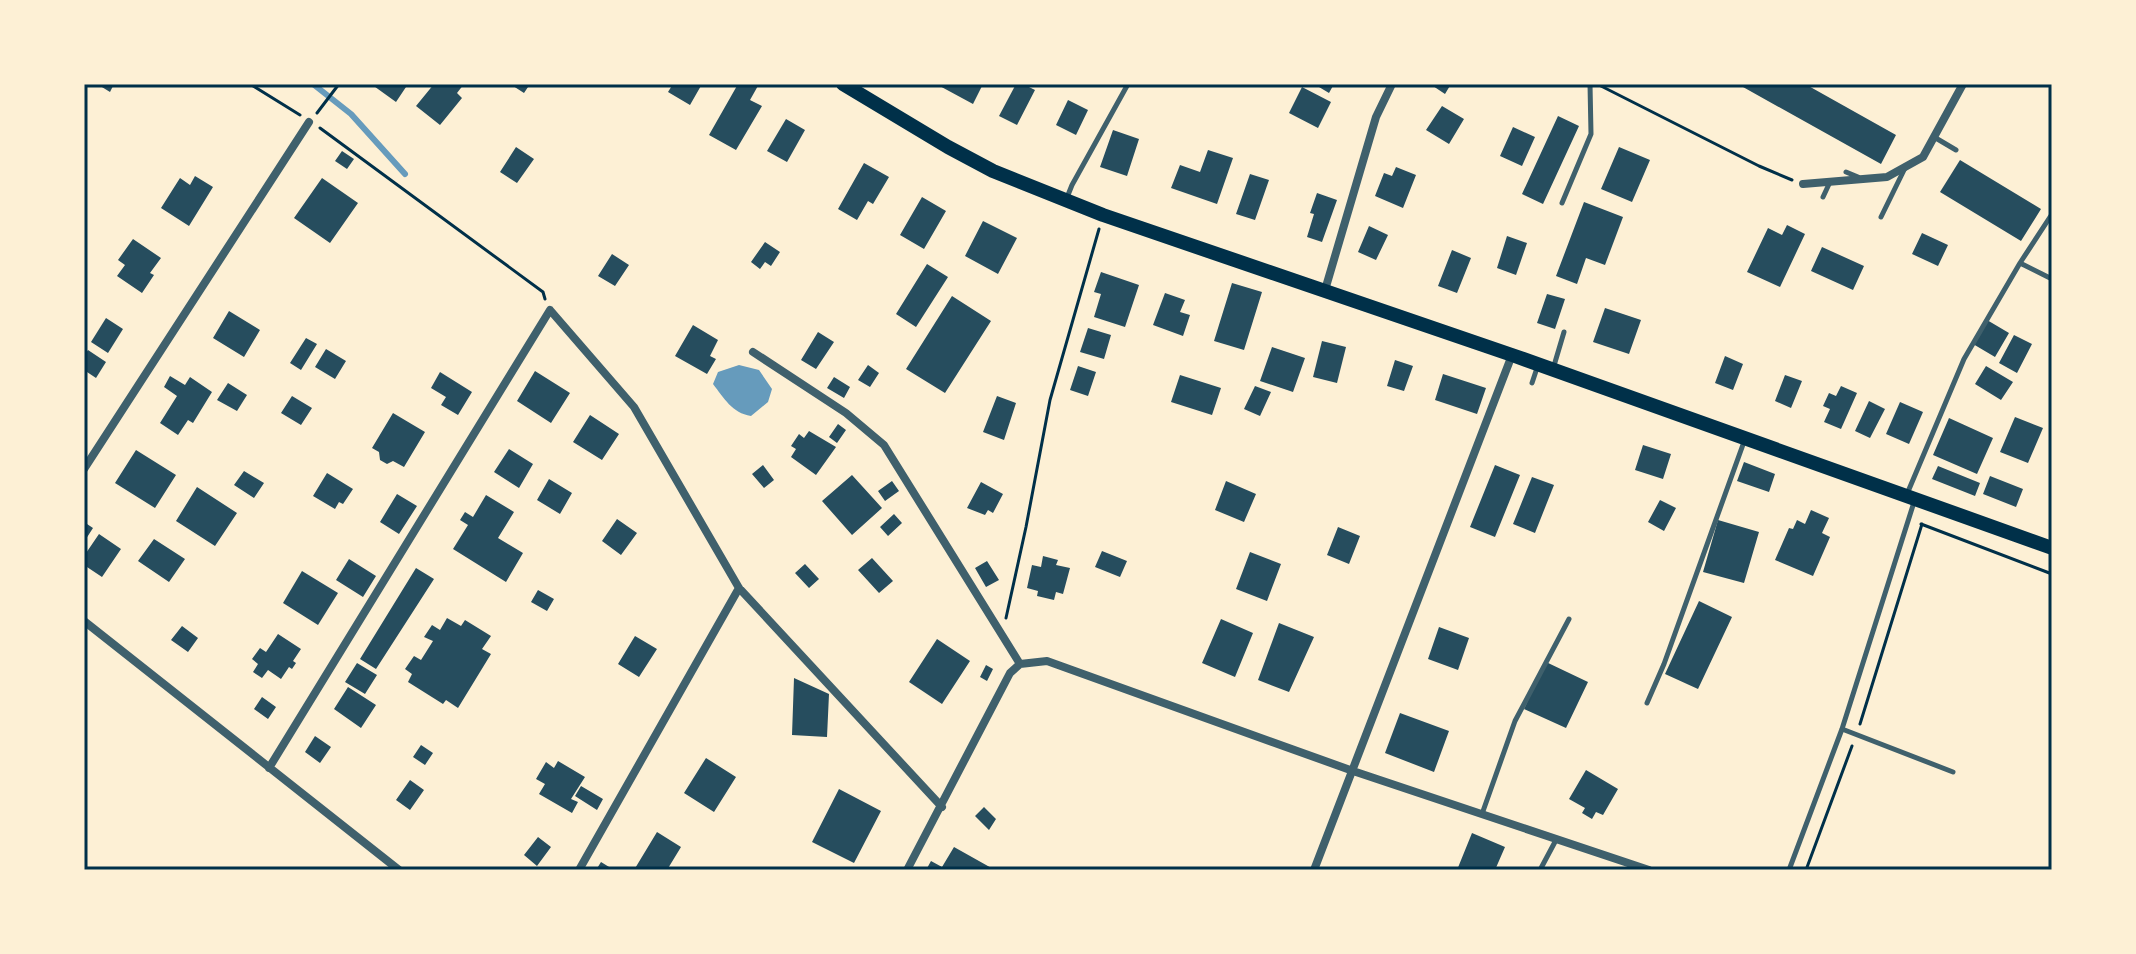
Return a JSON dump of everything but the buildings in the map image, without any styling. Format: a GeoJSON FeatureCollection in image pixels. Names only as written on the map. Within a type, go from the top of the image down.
{"type":"FeatureCollection","features":[{"type":"Feature","properties":{"kind":"main road"},"geometry":{"type":"LineString","coordinates":[[843,84],[971,159],[1066,201],[1512,355],[2052,548]]}},
{"type":"Feature","properties":{"kind":"street"},"geometry":{"type":"LineString","coordinates":[[1325,290],[1376,117],[1392,84]]}},
{"type":"Feature","properties":{"kind":"street"},"geometry":{"type":"LineString","coordinates":[[1803,184],[1887,177],[1923,157],[1963,84]]}},
{"type":"Feature","properties":{"kind":"street"},"geometry":{"type":"LineString","coordinates":[[84,469],[312,119]]}},
{"type":"Feature","properties":{"kind":"street"},"geometry":{"type":"LineString","coordinates":[[269,768],[550,310],[634,407],[739,588],[942,807]]}},
{"type":"Feature","properties":{"kind":"street"},"geometry":{"type":"LineString","coordinates":[[753,352],[846,413],[884,445],[1020,664]]}},
{"type":"Feature","properties":{"kind":"street"},"geometry":{"type":"LineString","coordinates":[[1314,870],[1512,355]]}},
{"type":"Feature","properties":{"kind":"street"},"geometry":{"type":"LineString","coordinates":[[579,870],[739,588]]}},
{"type":"Feature","properties":{"kind":"street"},"geometry":{"type":"LineString","coordinates":[[84,621],[399,870]]}},
{"type":"Feature","properties":{"kind":"street"},"geometry":{"type":"LineString","coordinates":[[907,870],[1010,673],[1020,664],[1047,661],[1353,771],[1649,870]]}},
{"type":"Feature","properties":{"kind":"lane"},"geometry":{"type":"LineString","coordinates":[[1066,201],[1128,84]]}},
{"type":"Feature","properties":{"kind":"lane"},"geometry":{"type":"LineString","coordinates":[[1562,203],[1591,134],[1590,84]]}},
{"type":"Feature","properties":{"kind":"lane"},"geometry":{"type":"LineString","coordinates":[[1934,137],[1956,150]]}},
{"type":"Feature","properties":{"kind":"lane"},"geometry":{"type":"LineString","coordinates":[[1881,217],[1906,167]]}},
{"type":"Feature","properties":{"kind":"lane"},"geometry":{"type":"LineString","coordinates":[[1846,172],[1862,179]]}},
{"type":"Feature","properties":{"kind":"lane"},"geometry":{"type":"LineString","coordinates":[[1823,197],[1830,182]]}},
{"type":"Feature","properties":{"kind":"lane"},"geometry":{"type":"LineString","coordinates":[[1789,870],[1842,729],[1910,497],[1964,359],[2052,214]]}},
{"type":"Feature","properties":{"kind":"lane"},"geometry":{"type":"LineString","coordinates":[[2020,263],[2052,279]]}},
{"type":"Feature","properties":{"kind":"lane"},"geometry":{"type":"LineString","coordinates":[[1532,383],[1545,367],[1564,332]]}},
{"type":"Feature","properties":{"kind":"lane"},"geometry":{"type":"LineString","coordinates":[[1647,703],[1669,652],[1745,438]]}},
{"type":"Feature","properties":{"kind":"lane"},"geometry":{"type":"LineString","coordinates":[[1482,814],[1515,721],[1569,619]]}},
{"type":"Feature","properties":{"kind":"lane"},"geometry":{"type":"LineString","coordinates":[[1842,729],[1953,772]]}},
{"type":"Feature","properties":{"kind":"lane"},"geometry":{"type":"LineString","coordinates":[[1540,870],[1556,839]]}},
{"type":"Feature","properties":{"kind":"path"},"geometry":{"type":"LineString","coordinates":[[250,84],[312,119],[543,292],[550,310]]}},
{"type":"Feature","properties":{"kind":"path"},"geometry":{"type":"LineString","coordinates":[[312,119],[339,84]]}},
{"type":"Feature","properties":{"kind":"path"},"geometry":{"type":"LineString","coordinates":[[1598,84],[1759,166],[1803,184]]}},
{"type":"Feature","properties":{"kind":"path"},"geometry":{"type":"LineString","coordinates":[[1001,637],[1050,400],[1103,215]]}},
{"type":"Feature","properties":{"kind":"path"},"geometry":{"type":"LineString","coordinates":[[1806,870],[1857,735],[1922,524],[2052,574]]}},
{"type":"Feature","properties":{"kind":"water"},"geometry":{"type":"Polygon","coordinates":[[[739,365],[759,370],[772,389],[768,402],[751,416],[734,408],[713,384],[718,372],[739,365]]]}},
{"type":"Feature","properties":{"kind":"waterway"},"geometry":{"type":"LineString","coordinates":[[313,84],[351,114],[405,174]]}}]}
